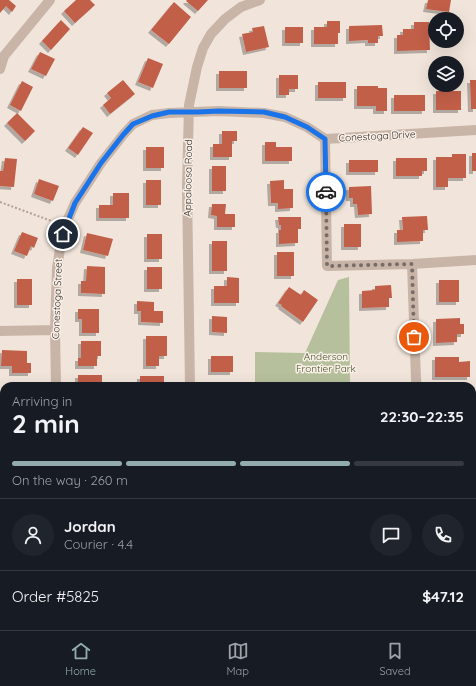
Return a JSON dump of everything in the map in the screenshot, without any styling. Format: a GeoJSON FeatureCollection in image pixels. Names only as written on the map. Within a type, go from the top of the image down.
{"type":"FeatureCollection","features":[{"type":"Feature","properties":{"kind":"street"},"geometry":{"type":"LineString","coordinates":[[0,69],[4,56],[50,0]]}},
{"type":"Feature","properties":{"kind":"street","name":"Appaloosa Road"},"geometry":{"type":"LineString","coordinates":[[190,382],[187,187],[189,105],[197,67],[203,48],[211,34],[225,19],[241,7],[260,0]]}},
{"type":"Feature","properties":{"kind":"street","name":"Conestoga Street"},"geometry":{"type":"LineString","coordinates":[[56,382],[55,330],[57,268],[61,243],[75,203],[101,163],[133,124],[152,116],[169,112],[189,112]]}},
{"type":"Feature","properties":{"kind":"street","name":"Conestoga Drive"},"geometry":{"type":"LineString","coordinates":[[189,112],[264,112],[285,117],[307,127],[325,139],[476,130]]}},
{"type":"Feature","properties":{"kind":"street"},"geometry":{"type":"LineString","coordinates":[[325,139],[327,266],[412,264],[476,260]]}},
{"type":"Feature","properties":{"kind":"street"},"geometry":{"type":"LineString","coordinates":[[412,264],[416,382]]}},
{"type":"Feature","properties":{"kind":"street"},"geometry":{"type":"LineString","coordinates":[[0,331],[55,330]]}},
{"type":"Feature","properties":{"kind":"path"},"geometry":{"type":"LineString","coordinates":[[0,202],[66,226]]}},
{"type":"Feature","properties":{"kind":"green space","name":"Anderson Frontier Park"},"geometry":{"type":"Polygon","coordinates":[[[349,277],[350,382],[255,382],[255,352],[305,353],[338,280],[349,277]]]}},
{"type":"Feature","properties":{"kind":"building"},"geometry":{"type":"Polygon","coordinates":[[[0,0],[9,0],[16,6],[12,12],[6,6],[0,13],[0,0]]]}},
{"type":"Feature","properties":{"kind":"building"},"geometry":{"type":"Polygon","coordinates":[[[76,0],[90,0],[95,5],[75,23],[64,11],[76,0]]]}},
{"type":"Feature","properties":{"kind":"building"},"geometry":{"type":"Polygon","coordinates":[[[208,0],[198,11],[186,1],[208,0]]]}},
{"type":"Feature","properties":{"kind":"building"},"geometry":{"type":"Polygon","coordinates":[[[428,0],[451,0],[449,12],[426,9],[428,0]]]}},
{"type":"Feature","properties":{"kind":"building"},"geometry":{"type":"Polygon","coordinates":[[[174,2],[191,17],[169,44],[151,30],[174,2]]]}},
{"type":"Feature","properties":{"kind":"building"},"geometry":{"type":"Polygon","coordinates":[[[61,20],[70,29],[51,50],[42,41],[61,20]]]}},
{"type":"Feature","properties":{"kind":"building"},"geometry":{"type":"Polygon","coordinates":[[[327,21],[340,21],[338,44],[314,44],[314,27],[327,27],[327,21]]]}},
{"type":"Feature","properties":{"kind":"building"},"geometry":{"type":"Polygon","coordinates":[[[414,22],[428,22],[428,48],[430,48],[430,50],[397,51],[397,35],[403,35],[403,29],[414,29],[414,22]]]}},
{"type":"Feature","properties":{"kind":"building"},"geometry":{"type":"Polygon","coordinates":[[[382,25],[383,36],[378,36],[378,43],[368,43],[368,40],[349,41],[349,26],[382,25]]]}},
{"type":"Feature","properties":{"kind":"building"},"geometry":{"type":"Polygon","coordinates":[[[264,26],[269,47],[246,52],[242,34],[253,32],[252,28],[264,26]]]}},
{"type":"Feature","properties":{"kind":"building"},"geometry":{"type":"Polygon","coordinates":[[[285,27],[303,27],[303,43],[285,43],[285,27]]]}},
{"type":"Feature","properties":{"kind":"building"},"geometry":{"type":"Polygon","coordinates":[[[40,52],[55,59],[46,76],[31,69],[40,52]]]}},
{"type":"Feature","properties":{"kind":"building"},"geometry":{"type":"Polygon","coordinates":[[[148,58],[163,64],[153,88],[138,82],[148,58]]]}},
{"type":"Feature","properties":{"kind":"building"},"geometry":{"type":"Polygon","coordinates":[[[219,71],[247,71],[247,88],[219,88],[219,71]]]}},
{"type":"Feature","properties":{"kind":"building"},"geometry":{"type":"Polygon","coordinates":[[[279,75],[298,75],[298,89],[289,89],[289,95],[279,95],[279,75]]]}},
{"type":"Feature","properties":{"kind":"building"},"geometry":{"type":"Polygon","coordinates":[[[123,80],[135,94],[110,114],[103,105],[111,98],[107,93],[123,80]]]}},
{"type":"Feature","properties":{"kind":"building"},"geometry":{"type":"Polygon","coordinates":[[[470,80],[476,80],[476,109],[471,109],[470,80]]]}},
{"type":"Feature","properties":{"kind":"building"},"geometry":{"type":"Polygon","coordinates":[[[22,81],[33,87],[21,111],[10,105],[22,81]]]}},
{"type":"Feature","properties":{"kind":"building"},"geometry":{"type":"Polygon","coordinates":[[[318,82],[346,82],[346,98],[318,98],[318,82]]]}},
{"type":"Feature","properties":{"kind":"building"},"geometry":{"type":"Polygon","coordinates":[[[357,86],[378,86],[378,88],[387,88],[387,111],[376,111],[376,106],[357,106],[357,86]]]}},
{"type":"Feature","properties":{"kind":"building"},"geometry":{"type":"Polygon","coordinates":[[[436,92],[461,92],[461,110],[436,110],[436,92]]]}},
{"type":"Feature","properties":{"kind":"building"},"geometry":{"type":"Polygon","coordinates":[[[394,95],[425,95],[425,111],[394,111],[394,95]]]}},
{"type":"Feature","properties":{"kind":"building"},"geometry":{"type":"Polygon","coordinates":[[[17,113],[35,131],[25,141],[7,123],[17,113]]]}},
{"type":"Feature","properties":{"kind":"building"},"geometry":{"type":"Polygon","coordinates":[[[83,127],[93,133],[78,155],[68,148],[83,127]]]}},
{"type":"Feature","properties":{"kind":"building"},"geometry":{"type":"Polygon","coordinates":[[[222,131],[237,131],[237,141],[232,141],[232,157],[213,157],[213,144],[222,144],[222,131]]]}},
{"type":"Feature","properties":{"kind":"building"},"geometry":{"type":"Polygon","coordinates":[[[265,142],[276,142],[276,147],[292,147],[292,161],[265,161],[265,142]]]}},
{"type":"Feature","properties":{"kind":"building"},"geometry":{"type":"Polygon","coordinates":[[[146,147],[164,147],[164,168],[146,168],[146,147]]]}},
{"type":"Feature","properties":{"kind":"building"},"geometry":{"type":"Polygon","coordinates":[[[472,153],[476,153],[476,171],[472,171],[472,153]]]}},
{"type":"Feature","properties":{"kind":"building"},"geometry":{"type":"Polygon","coordinates":[[[452,154],[466,154],[466,178],[448,178],[448,187],[436,187],[436,157],[452,157],[452,154]]]}},
{"type":"Feature","properties":{"kind":"building"},"geometry":{"type":"Polygon","coordinates":[[[5,158],[17,159],[14,187],[0,186],[0,171],[3,171],[5,158]]]}},
{"type":"Feature","properties":{"kind":"building"},"geometry":{"type":"Polygon","coordinates":[[[396,158],[427,158],[427,171],[422,171],[422,176],[396,176],[396,158]]]}},
{"type":"Feature","properties":{"kind":"building"},"geometry":{"type":"Polygon","coordinates":[[[349,160],[378,160],[378,172],[349,172],[349,160]]]}},
{"type":"Feature","properties":{"kind":"building"},"geometry":{"type":"Polygon","coordinates":[[[212,166],[226,166],[226,191],[212,191],[212,166]]]}},
{"type":"Feature","properties":{"kind":"building"},"geometry":{"type":"Polygon","coordinates":[[[39,179],[59,186],[53,201],[34,194],[39,179]]]}},
{"type":"Feature","properties":{"kind":"building"},"geometry":{"type":"Polygon","coordinates":[[[146,180],[161,180],[161,205],[146,205],[146,180]]]}},
{"type":"Feature","properties":{"kind":"building"},"geometry":{"type":"Polygon","coordinates":[[[284,180],[284,189],[293,189],[293,208],[278,209],[278,203],[271,203],[270,181],[284,180]]]}},
{"type":"Feature","properties":{"kind":"building"},"geometry":{"type":"Polygon","coordinates":[[[371,186],[372,214],[358,215],[357,204],[353,204],[353,198],[349,198],[349,187],[371,186]]]}},
{"type":"Feature","properties":{"kind":"building"},"geometry":{"type":"Polygon","coordinates":[[[113,193],[129,193],[129,218],[99,218],[99,205],[113,205],[113,193]]]}},
{"type":"Feature","properties":{"kind":"building"},"geometry":{"type":"Polygon","coordinates":[[[212,204],[226,204],[225,214],[235,214],[235,227],[217,227],[217,216],[211,215],[212,204]]]}},
{"type":"Feature","properties":{"kind":"building"},"geometry":{"type":"Polygon","coordinates":[[[427,216],[428,230],[423,230],[423,241],[397,242],[397,230],[403,230],[402,217],[427,216]]]}},
{"type":"Feature","properties":{"kind":"building"},"geometry":{"type":"Polygon","coordinates":[[[278,217],[301,217],[301,229],[298,229],[298,243],[279,244],[279,230],[281,230],[281,225],[279,225],[278,217]]]}},
{"type":"Feature","properties":{"kind":"building"},"geometry":{"type":"Polygon","coordinates":[[[344,224],[361,224],[361,247],[344,247],[344,224]]]}},
{"type":"Feature","properties":{"kind":"building"},"geometry":{"type":"Polygon","coordinates":[[[22,232],[38,238],[34,248],[31,246],[27,256],[14,251],[22,232]]]}},
{"type":"Feature","properties":{"kind":"building"},"geometry":{"type":"Polygon","coordinates":[[[87,233],[113,239],[108,256],[83,250],[87,233]]]}},
{"type":"Feature","properties":{"kind":"building"},"geometry":{"type":"Polygon","coordinates":[[[147,234],[162,234],[162,259],[147,259],[147,234]]]}},
{"type":"Feature","properties":{"kind":"building"},"geometry":{"type":"Polygon","coordinates":[[[212,241],[227,241],[227,271],[212,271],[212,241]]]}},
{"type":"Feature","properties":{"kind":"building"},"geometry":{"type":"Polygon","coordinates":[[[277,252],[294,252],[294,276],[277,276],[277,252]]]}},
{"type":"Feature","properties":{"kind":"building"},"geometry":{"type":"Polygon","coordinates":[[[87,266],[105,267],[105,294],[81,293],[81,281],[86,281],[87,266]]]}},
{"type":"Feature","properties":{"kind":"building"},"geometry":{"type":"Polygon","coordinates":[[[147,267],[162,267],[162,289],[147,289],[147,267]]]}},
{"type":"Feature","properties":{"kind":"building"},"geometry":{"type":"Polygon","coordinates":[[[227,277],[239,278],[239,303],[214,303],[214,286],[227,286],[227,277]]]}},
{"type":"Feature","properties":{"kind":"building"},"geometry":{"type":"Polygon","coordinates":[[[17,279],[32,279],[32,305],[17,305],[17,279]]]}},
{"type":"Feature","properties":{"kind":"building"},"geometry":{"type":"Polygon","coordinates":[[[439,280],[459,280],[459,302],[439,302],[439,280]]]}},
{"type":"Feature","properties":{"kind":"building"},"geometry":{"type":"Polygon","coordinates":[[[391,285],[392,298],[389,298],[389,307],[362,308],[362,291],[375,290],[375,286],[391,285]]]}},
{"type":"Feature","properties":{"kind":"building"},"geometry":{"type":"Polygon","coordinates":[[[289,287],[301,295],[304,290],[318,300],[303,322],[278,303],[289,287]]]}},
{"type":"Feature","properties":{"kind":"building"},"geometry":{"type":"Polygon","coordinates":[[[137,301],[154,302],[154,311],[163,311],[163,323],[141,322],[141,311],[137,311],[137,301]]]}},
{"type":"Feature","properties":{"kind":"building"},"geometry":{"type":"Polygon","coordinates":[[[78,309],[99,309],[99,333],[82,333],[82,319],[78,319],[78,309]]]}},
{"type":"Feature","properties":{"kind":"building"},"geometry":{"type":"Polygon","coordinates":[[[212,316],[227,317],[227,333],[212,332],[212,316]]]}},
{"type":"Feature","properties":{"kind":"building"},"geometry":{"type":"Polygon","coordinates":[[[460,318],[460,324],[464,324],[464,334],[457,334],[457,342],[436,343],[436,319],[460,318]]]}},
{"type":"Feature","properties":{"kind":"building"},"geometry":{"type":"Polygon","coordinates":[[[146,336],[167,336],[167,356],[159,356],[159,366],[146,366],[146,336]]]}},
{"type":"Feature","properties":{"kind":"building"},"geometry":{"type":"Polygon","coordinates":[[[81,341],[101,341],[101,356],[97,356],[97,366],[78,366],[78,358],[81,358],[81,341]]]}},
{"type":"Feature","properties":{"kind":"building"},"geometry":{"type":"Polygon","coordinates":[[[2,350],[27,351],[27,363],[31,363],[31,373],[12,373],[12,366],[1,366],[2,350]]]}},
{"type":"Feature","properties":{"kind":"building"},"geometry":{"type":"Polygon","coordinates":[[[211,356],[233,356],[233,372],[211,372],[211,356]]]}},
{"type":"Feature","properties":{"kind":"building"},"geometry":{"type":"Polygon","coordinates":[[[435,357],[459,357],[459,362],[470,361],[470,377],[435,377],[435,357]]]}},
{"type":"Feature","properties":{"kind":"building"},"geometry":{"type":"Polygon","coordinates":[[[78,375],[102,375],[102,382],[78,382],[78,375]]]}},
{"type":"Feature","properties":{"kind":"building"},"geometry":{"type":"Polygon","coordinates":[[[140,376],[164,376],[164,382],[140,382],[140,376]]]}},
{"type":"Feature","properties":{"kind":"way so far"},"geometry":{"type":"LineString","coordinates":[[326,192],[327,266],[412,264],[414,337]]}},
{"type":"Feature","properties":{"kind":"route"},"geometry":{"type":"LineString","coordinates":[[63,234],[75,203],[101,163],[123,135],[133,124],[152,116],[169,112],[264,112],[285,117],[307,127],[325,139],[326,192]]}}]}
